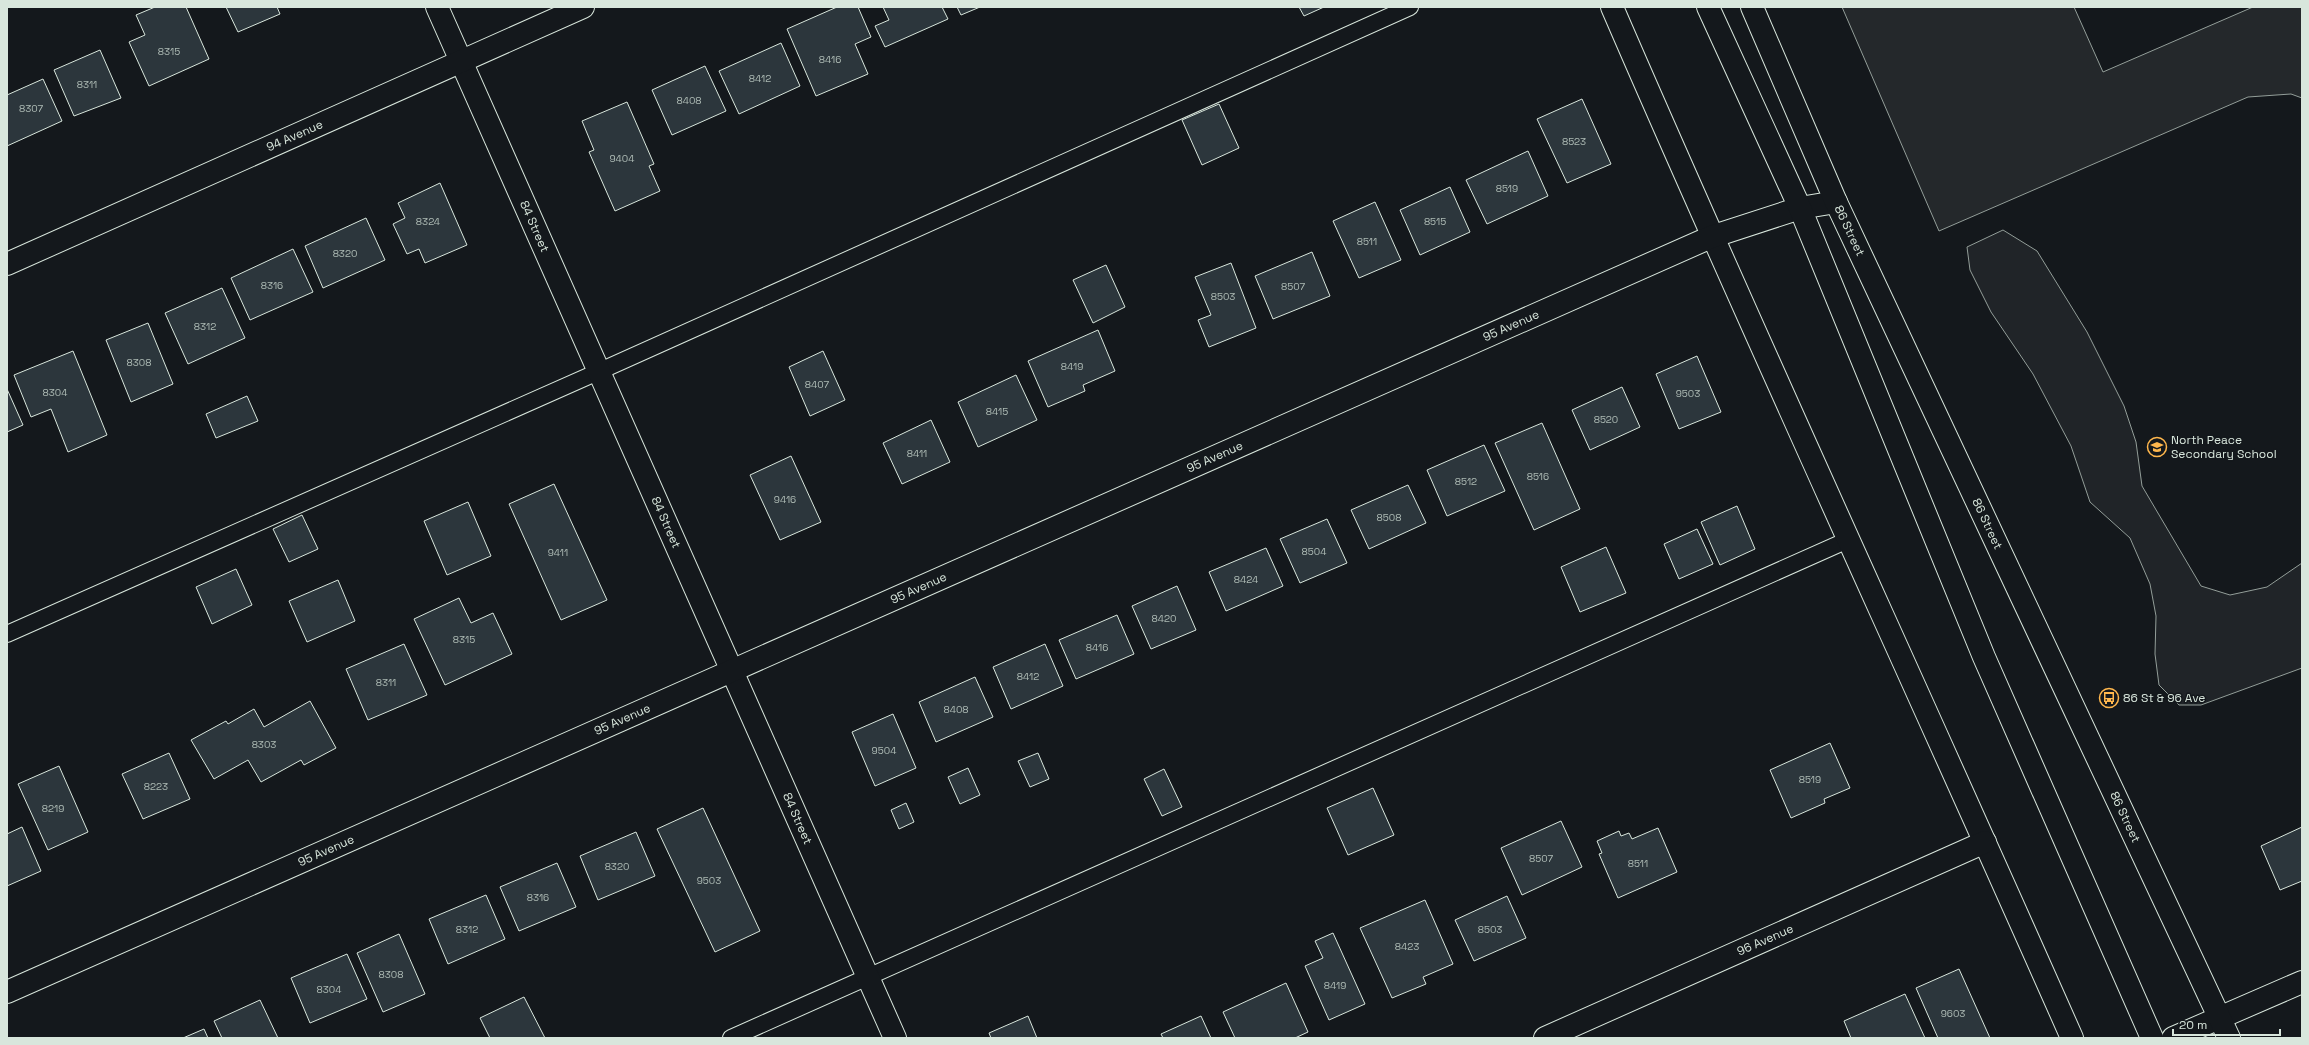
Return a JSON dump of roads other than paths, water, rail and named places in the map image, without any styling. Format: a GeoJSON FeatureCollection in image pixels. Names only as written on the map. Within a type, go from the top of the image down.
{"type":"FeatureCollection","features":[{"type":"Feature","properties":{"kind":"street","name":"84 Street"},"geometry":{"type":"LineString","coordinates":[[437,7],[895,1038]]}},
{"type":"Feature","properties":{"kind":"street","name":"94 Avenue"},"geometry":{"type":"LineString","coordinates":[[7,264],[583,7]]}},
{"type":"Feature","properties":{"kind":"street"},"geometry":{"type":"LineString","coordinates":[[1612,7],[1711,237],[1850,539],[2072,1038]]}},
{"type":"Feature","properties":{"kind":"street"},"geometry":{"type":"LineString","coordinates":[[1708,7],[1800,208],[1984,657],[2152,1038]]}},
{"type":"Feature","properties":{"kind":"street","name":"86 Street"},"geometry":{"type":"LineString","coordinates":[[1752,7],[1836,202],[2221,1018],[2229,1038]]}},
{"type":"Feature","properties":{"kind":"street","name":"95 Avenue"},"geometry":{"type":"LineString","coordinates":[[7,992],[1711,237],[1800,208],[1836,202]]}},
{"type":"Feature","properties":{"kind":"street","name":"96 Avenue"},"geometry":{"type":"LineString","coordinates":[[1545,1038],[1986,842]]}},
{"type":"Feature","properties":{"kind":"street"},"geometry":{"type":"LineString","coordinates":[[2173,1038],[2302,982]]}},
{"type":"Feature","properties":{"kind":"lane"},"geometry":{"type":"LineString","coordinates":[[7,634],[600,371],[1410,7]]}},
{"type":"Feature","properties":{"kind":"lane"},"geometry":{"type":"LineString","coordinates":[[731,1038],[1850,539]]}},
{"type":"Feature","properties":{"kind":"place","name":"North Peace Secondary School"},"geometry":{"type":"Point","coordinates":[2157,447]}},
{"type":"Feature","properties":{"kind":"place","name":"86 St & 96 Ave"},"geometry":{"type":"Point","coordinates":[2109,698]}}]}
